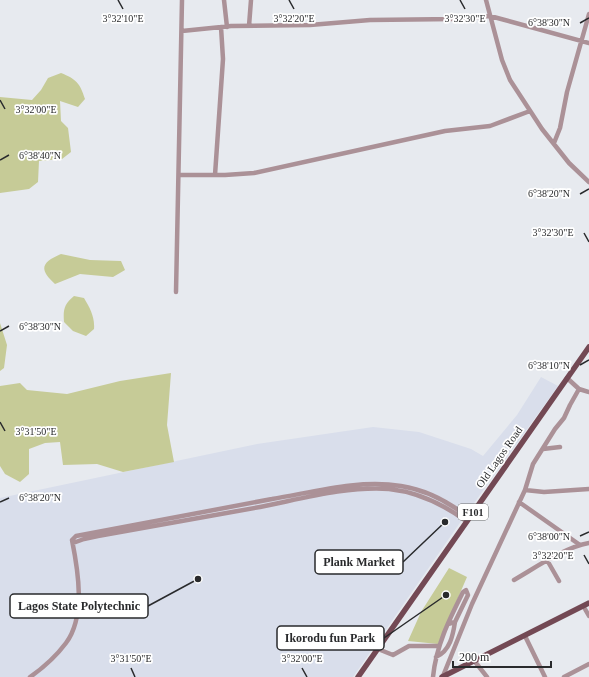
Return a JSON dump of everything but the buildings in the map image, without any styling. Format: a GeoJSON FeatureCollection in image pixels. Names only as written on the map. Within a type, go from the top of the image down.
{"type":"FeatureCollection","features":[{"type":"Feature","properties":{"kind":"main road","name":"Old Lagos Road"},"geometry":{"type":"LineString","coordinates":[[358,677],[589,347]]}},
{"type":"Feature","properties":{"kind":"main road"},"geometry":{"type":"LineString","coordinates":[[447,677],[526,638],[589,603]]}},
{"type":"Feature","properties":{"kind":"main road"},"geometry":{"type":"LineString","coordinates":[[442,677],[587,608]]}},
{"type":"Feature","properties":{"kind":"street"},"geometry":{"type":"LineString","coordinates":[[176,292],[182,0]]}},
{"type":"Feature","properties":{"kind":"street"},"geometry":{"type":"LineString","coordinates":[[224,0],[227,27]]}},
{"type":"Feature","properties":{"kind":"street"},"geometry":{"type":"LineString","coordinates":[[249,26],[250,0]]}},
{"type":"Feature","properties":{"kind":"street"},"geometry":{"type":"LineString","coordinates":[[486,0],[507,74],[530,111],[554,143],[572,166],[589,182]]}},
{"type":"Feature","properties":{"kind":"street"},"geometry":{"type":"LineString","coordinates":[[554,143],[560,128],[567,92],[589,14]]}},
{"type":"Feature","properties":{"kind":"street"},"geometry":{"type":"LineString","coordinates":[[182,31],[221,27],[490,16],[589,43]]}},
{"type":"Feature","properties":{"kind":"street"},"geometry":{"type":"LineString","coordinates":[[215,175],[222,70],[221,27]]}},
{"type":"Feature","properties":{"kind":"street"},"geometry":{"type":"LineString","coordinates":[[179,175],[254,173],[445,131],[490,126],[530,111]]}},
{"type":"Feature","properties":{"kind":"street"},"geometry":{"type":"LineString","coordinates":[[567,378],[579,389],[589,392]]}},
{"type":"Feature","properties":{"kind":"street"},"geometry":{"type":"LineString","coordinates":[[442,677],[468,614],[525,490],[534,464],[564,418],[579,389]]}},
{"type":"Feature","properties":{"kind":"street"},"geometry":{"type":"LineString","coordinates":[[543,449],[560,447]]}},
{"type":"Feature","properties":{"kind":"street"},"geometry":{"type":"LineString","coordinates":[[30,677],[59,651],[67,642],[72,632],[80,596],[72,540],[76,536],[306,493],[369,485],[402,486],[422,492],[441,499],[468,519]]}},
{"type":"Feature","properties":{"kind":"street"},"geometry":{"type":"LineString","coordinates":[[525,490],[544,492],[589,489]]}},
{"type":"Feature","properties":{"kind":"street"},"geometry":{"type":"LineString","coordinates":[[519,502],[580,545]]}},
{"type":"Feature","properties":{"kind":"street"},"geometry":{"type":"LineString","coordinates":[[514,580],[547,560],[580,545],[589,543]]}},
{"type":"Feature","properties":{"kind":"street"},"geometry":{"type":"LineString","coordinates":[[547,560],[559,581]]}},
{"type":"Feature","properties":{"kind":"street"},"geometry":{"type":"LineString","coordinates":[[434,677],[436,657],[438,646],[462,592],[466,590],[468,595],[455,622],[451,641],[442,653],[436,657]]}},
{"type":"Feature","properties":{"kind":"street"},"geometry":{"type":"LineString","coordinates":[[587,608],[589,616]]}},
{"type":"Feature","properties":{"kind":"street"},"geometry":{"type":"LineString","coordinates":[[448,624],[455,622]]}},
{"type":"Feature","properties":{"kind":"street"},"geometry":{"type":"LineString","coordinates":[[526,638],[545,677]]}},
{"type":"Feature","properties":{"kind":"street"},"geometry":{"type":"LineString","coordinates":[[378,649],[392,655],[409,646],[438,646]]}},
{"type":"Feature","properties":{"kind":"street"},"geometry":{"type":"LineString","coordinates":[[476,663],[487,677]]}},
{"type":"Feature","properties":{"kind":"street"},"geometry":{"type":"LineString","coordinates":[[564,677],[589,664]]}},
{"type":"Feature","properties":{"kind":"shaded area"},"geometry":{"type":"Polygon","coordinates":[[[541,377],[558,386],[457,527],[353,677],[0,677],[0,498],[257,444],[373,427],[419,432],[471,449],[483,456],[517,415],[541,377]]]}},
{"type":"Feature","properties":{"kind":"green space"},"geometry":{"type":"Polygon","coordinates":[[[61,73],[77,82],[85,99],[78,107],[60,101],[61,121],[68,128],[71,152],[62,159],[39,161],[38,182],[29,189],[0,193],[0,97],[32,100],[41,90],[48,78],[61,73]]]}},
{"type":"Feature","properties":{"kind":"green space"},"geometry":{"type":"Polygon","coordinates":[[[61,254],[90,260],[121,261],[125,270],[113,277],[80,274],[55,284],[46,274],[44,266],[50,260],[61,254]]]}},
{"type":"Feature","properties":{"kind":"green space"},"geometry":{"type":"Polygon","coordinates":[[[74,296],[84,298],[93,317],[94,329],[86,336],[73,331],[64,322],[65,308],[74,296]]]}},
{"type":"Feature","properties":{"kind":"green space"},"geometry":{"type":"Polygon","coordinates":[[[0,323],[7,345],[4,368],[0,371],[0,323]]]}},
{"type":"Feature","properties":{"kind":"green space"},"geometry":{"type":"Polygon","coordinates":[[[171,373],[167,425],[174,462],[123,472],[97,464],[63,465],[60,442],[45,443],[29,449],[29,474],[20,482],[5,474],[0,466],[0,386],[20,383],[27,390],[67,394],[120,381],[171,373]]]}},
{"type":"Feature","properties":{"kind":"green space"},"geometry":{"type":"Polygon","coordinates":[[[449,568],[467,577],[438,644],[408,641],[421,612],[449,568]]]}},
{"type":"Feature","properties":{"kind":"place","name":"Plank Market"},"geometry":{"type":"Point","coordinates":[445,522]}},
{"type":"Feature","properties":{"kind":"place","name":"Lagos State Polytechnic"},"geometry":{"type":"Point","coordinates":[198,579]}},
{"type":"Feature","properties":{"kind":"place","name":"Ikorodu fun Park"},"geometry":{"type":"Point","coordinates":[446,595]}}]}
